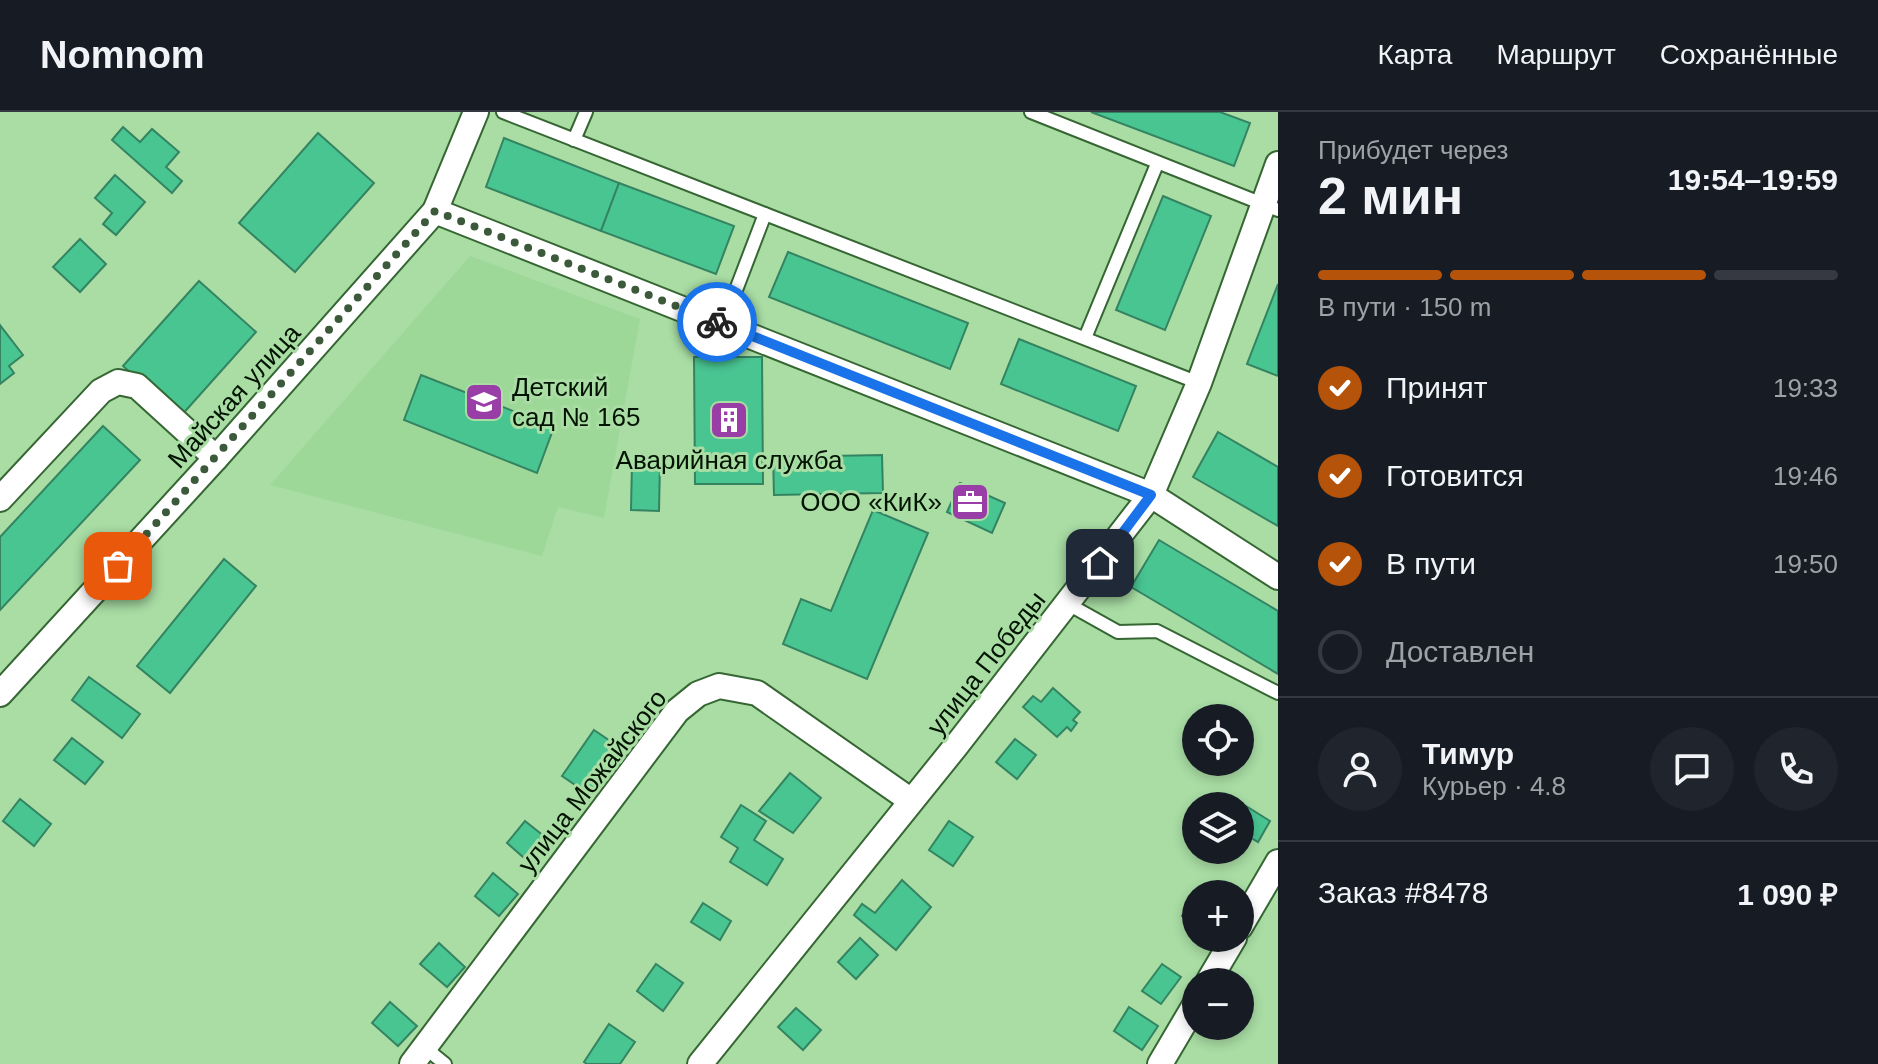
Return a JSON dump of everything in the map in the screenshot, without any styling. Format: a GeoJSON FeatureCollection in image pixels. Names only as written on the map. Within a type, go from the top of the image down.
{"type":"FeatureCollection","features":[{"type":"Feature","properties":{"kind":"street","name":"Майская улица"},"geometry":{"type":"LineString","coordinates":[[0,694],[216,458],[435,211],[476,112]]}},
{"type":"Feature","properties":{"kind":"street","name":"улица Победы"},"geometry":{"type":"LineString","coordinates":[[700,1064],[1068,604],[1151,495],[1270,208],[1278,164]]}},
{"type":"Feature","properties":{"kind":"street"},"geometry":{"type":"LineString","coordinates":[[435,211],[1151,495],[1278,577]]}},
{"type":"Feature","properties":{"kind":"street"},"geometry":{"type":"LineString","coordinates":[[0,499],[101,391],[118,382],[137,386],[216,458]]}},
{"type":"Feature","properties":{"kind":"street","name":"улица Можайского"},"geometry":{"type":"LineString","coordinates":[[418,1056],[677,711],[698,694],[719,686],[757,693],[910,800]]}},
{"type":"Feature","properties":{"kind":"street"},"geometry":{"type":"LineString","coordinates":[[1254,903],[1278,862]]}},
{"type":"Feature","properties":{"kind":"street"},"geometry":{"type":"LineString","coordinates":[[1160,1064],[1182,1027]]}},
{"type":"Feature","properties":{"kind":"lane"},"geometry":{"type":"LineString","coordinates":[[503,112],[1199,383]]}},
{"type":"Feature","properties":{"kind":"lane"},"geometry":{"type":"LineString","coordinates":[[574,140],[586,112]]}},
{"type":"Feature","properties":{"kind":"lane"},"geometry":{"type":"LineString","coordinates":[[1031,112],[1270,208]]}},
{"type":"Feature","properties":{"kind":"lane"},"geometry":{"type":"LineString","coordinates":[[1085,338],[1157,164]]}},
{"type":"Feature","properties":{"kind":"lane"},"geometry":{"type":"LineString","coordinates":[[723,324],[765,214]]}},
{"type":"Feature","properties":{"kind":"lane"},"geometry":{"type":"LineString","coordinates":[[1068,604],[1118,632],[1157,631],[1278,693]]}},
{"type":"Feature","properties":{"kind":"lane"},"geometry":{"type":"LineString","coordinates":[[418,1056],[445,1064]]}},
{"type":"Feature","properties":{"kind":"shaded area","name":"Детский сад № 165"},"geometry":{"type":"Polygon","coordinates":[[[470,256],[640,319],[604,518],[558,507],[542,556],[270,485],[470,256]]]}},
{"type":"Feature","properties":{"kind":"building"},"geometry":{"type":"Polygon","coordinates":[[[1091,112],[1220,112],[1250,123],[1234,166],[1091,112]]]}},
{"type":"Feature","properties":{"kind":"building"},"geometry":{"type":"Polygon","coordinates":[[[123,127],[140,142],[152,129],[179,152],[166,167],[182,181],[172,193],[112,140],[123,127]]]}},
{"type":"Feature","properties":{"kind":"building"},"geometry":{"type":"Polygon","coordinates":[[[318,133],[374,183],[295,272],[239,223],[318,133]]]}},
{"type":"Feature","properties":{"kind":"building"},"geometry":{"type":"Polygon","coordinates":[[[504,138],[619,183],[601,231],[486,187],[504,138]]]}},
{"type":"Feature","properties":{"kind":"building"},"geometry":{"type":"Polygon","coordinates":[[[115,175],[145,202],[116,235],[103,224],[112,213],[95,198],[115,175]]]}},
{"type":"Feature","properties":{"kind":"building"},"geometry":{"type":"Polygon","coordinates":[[[619,183],[734,226],[716,274],[601,231],[619,183]]]}},
{"type":"Feature","properties":{"kind":"building"},"geometry":{"type":"Polygon","coordinates":[[[1163,196],[1211,216],[1165,330],[1116,310],[1163,196]]]}},
{"type":"Feature","properties":{"kind":"building"},"geometry":{"type":"Polygon","coordinates":[[[80,239],[106,264],[80,292],[53,267],[80,239]]]}},
{"type":"Feature","properties":{"kind":"building"},"geometry":{"type":"Polygon","coordinates":[[[788,252],[968,323],[950,369],[769,297],[788,252]]]}},
{"type":"Feature","properties":{"kind":"building"},"geometry":{"type":"Polygon","coordinates":[[[199,281],[256,332],[180,417],[123,366],[199,281]]]}},
{"type":"Feature","properties":{"kind":"building"},"geometry":{"type":"Polygon","coordinates":[[[1278,284],[1278,376],[1247,364],[1278,284]]]}},
{"type":"Feature","properties":{"kind":"building"},"geometry":{"type":"Polygon","coordinates":[[[0,325],[23,355],[9,366],[14,373],[0,384],[0,325]]]}},
{"type":"Feature","properties":{"kind":"building"},"geometry":{"type":"Polygon","coordinates":[[[1019,339],[1136,386],[1118,431],[1001,384],[1019,339]]]}},
{"type":"Feature","properties":{"kind":"building","name":"Аварийная служба"},"geometry":{"type":"Polygon","coordinates":[[[694,357],[762,357],[763,484],[695,484],[694,357]]]}},
{"type":"Feature","properties":{"kind":"building"},"geometry":{"type":"Polygon","coordinates":[[[421,375],[554,427],[537,473],[404,420],[421,375]]]}},
{"type":"Feature","properties":{"kind":"building"},"geometry":{"type":"Polygon","coordinates":[[[103,426],[140,460],[0,610],[0,537],[103,426]]]}},
{"type":"Feature","properties":{"kind":"building"},"geometry":{"type":"Polygon","coordinates":[[[1218,432],[1278,467],[1278,526],[1193,477],[1218,432]]]}},
{"type":"Feature","properties":{"kind":"building"},"geometry":{"type":"Polygon","coordinates":[[[882,455],[883,493],[774,495],[773,457],[882,455]]]}},
{"type":"Feature","properties":{"kind":"building"},"geometry":{"type":"Polygon","coordinates":[[[632,462],[660,463],[659,511],[631,510],[632,462]]]}},
{"type":"Feature","properties":{"kind":"building"},"geometry":{"type":"Polygon","coordinates":[[[960,483],[1005,503],[992,533],[947,512],[960,483]]]}},
{"type":"Feature","properties":{"kind":"building"},"geometry":{"type":"Polygon","coordinates":[[[873,510],[928,533],[867,679],[783,644],[801,599],[831,611],[873,510]]]}},
{"type":"Feature","properties":{"kind":"building"},"geometry":{"type":"Polygon","coordinates":[[[1159,540],[1278,611],[1278,674],[1131,587],[1159,540]]]}},
{"type":"Feature","properties":{"kind":"building"},"geometry":{"type":"Polygon","coordinates":[[[224,559],[256,586],[170,693],[137,666],[224,559]]]}},
{"type":"Feature","properties":{"kind":"building"},"geometry":{"type":"Polygon","coordinates":[[[89,677],[140,714],[122,738],[72,700],[89,677]]]}},
{"type":"Feature","properties":{"kind":"building"},"geometry":{"type":"Polygon","coordinates":[[[1053,688],[1080,712],[1073,720],[1077,723],[1071,731],[1067,727],[1057,737],[1023,707],[1033,696],[1041,702],[1053,688]]]}},
{"type":"Feature","properties":{"kind":"building"},"geometry":{"type":"Polygon","coordinates":[[[594,730],[622,749],[590,795],[562,776],[594,730]]]}},
{"type":"Feature","properties":{"kind":"building"},"geometry":{"type":"Polygon","coordinates":[[[72,738],[103,762],[85,784],[54,760],[72,738]]]}},
{"type":"Feature","properties":{"kind":"building"},"geometry":{"type":"Polygon","coordinates":[[[1015,739],[1036,755],[1017,779],[996,762],[1015,739]]]}},
{"type":"Feature","properties":{"kind":"building"},"geometry":{"type":"Polygon","coordinates":[[[790,773],[821,798],[793,833],[759,811],[790,773]]]}},
{"type":"Feature","properties":{"kind":"building"},"geometry":{"type":"Polygon","coordinates":[[[20,799],[51,824],[34,846],[3,821],[20,799]]]}},
{"type":"Feature","properties":{"kind":"building"},"geometry":{"type":"Polygon","coordinates":[[[741,805],[766,821],[754,840],[783,859],[767,885],[730,862],[738,848],[721,837],[741,805]]]}},
{"type":"Feature","properties":{"kind":"building"},"geometry":{"type":"Polygon","coordinates":[[[1254,811],[1270,821],[1258,842],[1254,840],[1254,811]]]}},
{"type":"Feature","properties":{"kind":"building"},"geometry":{"type":"Polygon","coordinates":[[[525,821],[550,841],[531,864],[507,843],[525,821]]]}},
{"type":"Feature","properties":{"kind":"building"},"geometry":{"type":"Polygon","coordinates":[[[949,821],[973,837],[953,866],[929,850],[949,821]]]}},
{"type":"Feature","properties":{"kind":"building"},"geometry":{"type":"Polygon","coordinates":[[[493,873],[518,894],[499,916],[475,896],[493,873]]]}},
{"type":"Feature","properties":{"kind":"building"},"geometry":{"type":"Polygon","coordinates":[[[902,880],[931,907],[896,950],[854,915],[862,904],[875,913],[902,880]]]}},
{"type":"Feature","properties":{"kind":"building"},"geometry":{"type":"Polygon","coordinates":[[[703,903],[731,921],[720,940],[691,922],[703,903]]]}},
{"type":"Feature","properties":{"kind":"building"},"geometry":{"type":"Polygon","coordinates":[[[860,938],[878,955],[856,979],[838,962],[860,938]]]}},
{"type":"Feature","properties":{"kind":"building"},"geometry":{"type":"Polygon","coordinates":[[[439,943],[465,967],[447,987],[420,964],[439,943]]]}},
{"type":"Feature","properties":{"kind":"building"},"geometry":{"type":"Polygon","coordinates":[[[656,964],[683,983],[663,1011],[637,991],[656,964]]]}},
{"type":"Feature","properties":{"kind":"building"},"geometry":{"type":"Polygon","coordinates":[[[1162,964],[1181,977],[1161,1004],[1142,991],[1162,964]]]}},
{"type":"Feature","properties":{"kind":"building"},"geometry":{"type":"Polygon","coordinates":[[[390,1002],[417,1026],[398,1046],[372,1023],[390,1002]]]}},
{"type":"Feature","properties":{"kind":"building"},"geometry":{"type":"Polygon","coordinates":[[[1129,1007],[1158,1026],[1142,1050],[1114,1031],[1129,1007]]]}},
{"type":"Feature","properties":{"kind":"building"},"geometry":{"type":"Polygon","coordinates":[[[796,1008],[821,1030],[803,1050],[778,1027],[796,1008]]]}},
{"type":"Feature","properties":{"kind":"building"},"geometry":{"type":"Polygon","coordinates":[[[609,1024],[635,1042],[620,1064],[587,1064],[584,1062],[609,1024]]]}},
{"type":"Feature","properties":{"kind":"way so far"},"geometry":{"type":"LineString","coordinates":[[118,566],[435,211],[717,322]]}},
{"type":"Feature","properties":{"kind":"place","name":"Детский сад № 165"},"geometry":{"type":"Point","coordinates":[484,402]}},
{"type":"Feature","properties":{"kind":"place","name":"Аварийная служба"},"geometry":{"type":"Point","coordinates":[729,420]}},
{"type":"Feature","properties":{"kind":"place","name":"ООО «КиК»"},"geometry":{"type":"Point","coordinates":[970,502]}},
{"type":"Feature","properties":{"kind":"route"},"geometry":{"type":"LineString","coordinates":[[717,322],[1151,495],[1100,563]]}}]}
